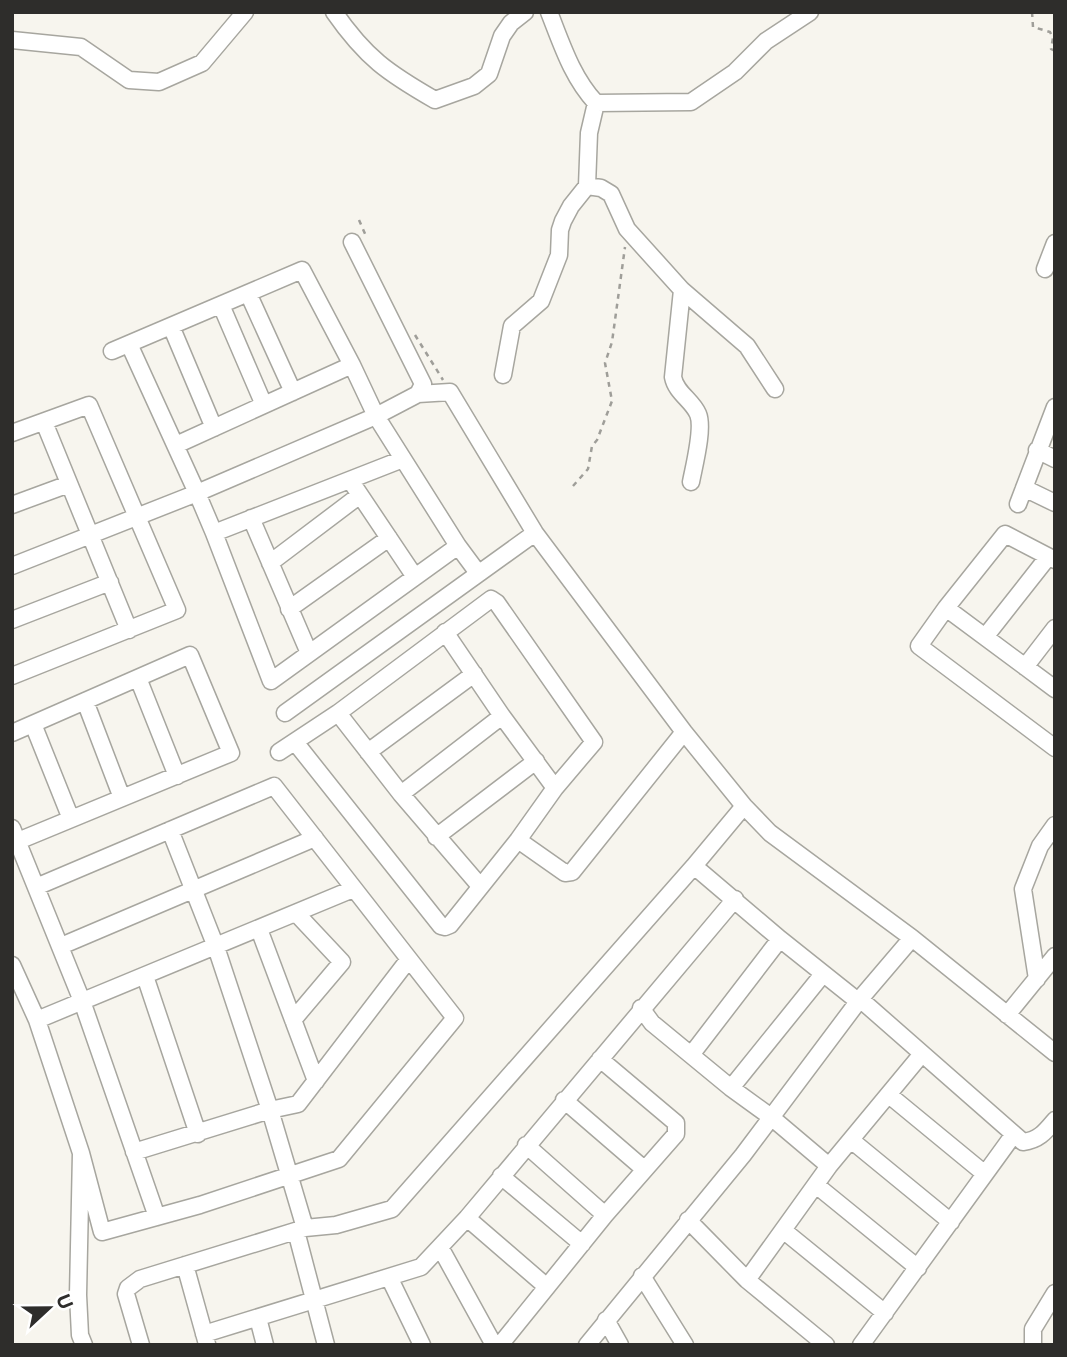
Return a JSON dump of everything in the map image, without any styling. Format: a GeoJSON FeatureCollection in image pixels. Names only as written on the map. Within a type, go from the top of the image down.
{"type":"FeatureCollection","features":[{"type":"Feature","properties":{"kind":"street"},"geometry":{"type":"LineString","coordinates":[[12,40],[81,47],[129,80],[159,82],[202,63],[245,12]]}},
{"type":"Feature","properties":{"kind":"street"},"geometry":{"type":"LineString","coordinates":[[334,12],[372,59],[397,78],[435,100],[474,86],[489,74],[502,36],[511,23],[525,12]]}},
{"type":"Feature","properties":{"kind":"street"},"geometry":{"type":"LineString","coordinates":[[549,12],[581,87],[596,103],[691,102],[735,72],[766,41],[810,12]]}},
{"type":"Feature","properties":{"kind":"street"},"geometry":{"type":"LineString","coordinates":[[503,375],[512,326],[541,300],[559,255],[563,221],[587,186],[589,133],[596,103]]}},
{"type":"Feature","properties":{"kind":"street"},"geometry":{"type":"LineString","coordinates":[[587,186],[601,188],[611,194],[627,229],[682,290],[747,346],[775,389]]}},
{"type":"Feature","properties":{"kind":"street"},"geometry":{"type":"LineString","coordinates":[[352,242],[423,384],[418,394]]}},
{"type":"Feature","properties":{"kind":"street"},"geometry":{"type":"LineString","coordinates":[[1045,269],[1055,243]]}},
{"type":"Feature","properties":{"kind":"street"},"geometry":{"type":"LineString","coordinates":[[112,351],[302,270],[376,416],[478,573]]}},
{"type":"Feature","properties":{"kind":"street"},"geometry":{"type":"LineString","coordinates":[[682,290],[673,377],[675,385],[694,408],[700,422],[691,482]]}},
{"type":"Feature","properties":{"kind":"street"},"geometry":{"type":"LineString","coordinates":[[248,293],[293,392]]}},
{"type":"Feature","properties":{"kind":"street"},"geometry":{"type":"LineString","coordinates":[[221,305],[264,405]]}},
{"type":"Feature","properties":{"kind":"street"},"geometry":{"type":"LineString","coordinates":[[172,326],[214,428]]}},
{"type":"Feature","properties":{"kind":"street"},"geometry":{"type":"LineString","coordinates":[[129,344],[214,533],[271,681],[458,546]]}},
{"type":"Feature","properties":{"kind":"street"},"geometry":{"type":"LineString","coordinates":[[176,445],[352,365]]}},
{"type":"Feature","properties":{"kind":"street"},"geometry":{"type":"LineString","coordinates":[[13,565],[197,493],[376,416],[418,394],[450,392],[535,533],[684,732],[744,806],[770,833],[912,938],[1055,1053]]}},
{"type":"Feature","properties":{"kind":"street"},"geometry":{"type":"LineString","coordinates":[[12,433],[89,405],[177,610],[12,676]]}},
{"type":"Feature","properties":{"kind":"street"},"geometry":{"type":"LineString","coordinates":[[1018,504],[1055,407]]}},
{"type":"Feature","properties":{"kind":"street"},"geometry":{"type":"LineString","coordinates":[[44,422],[129,630]]}},
{"type":"Feature","properties":{"kind":"street"},"geometry":{"type":"LineString","coordinates":[[1037,450],[1055,459]]}},
{"type":"Feature","properties":{"kind":"street"},"geometry":{"type":"LineString","coordinates":[[214,533],[403,459]]}},
{"type":"Feature","properties":{"kind":"street"},"geometry":{"type":"LineString","coordinates":[[350,480],[415,577]]}},
{"type":"Feature","properties":{"kind":"street"},"geometry":{"type":"LineString","coordinates":[[12,505],[69,484]]}},
{"type":"Feature","properties":{"kind":"street"},"geometry":{"type":"LineString","coordinates":[[1024,488],[1055,503]]}},
{"type":"Feature","properties":{"kind":"street"},"geometry":{"type":"LineString","coordinates":[[270,563],[360,495]]}},
{"type":"Feature","properties":{"kind":"street"},"geometry":{"type":"LineString","coordinates":[[251,518],[309,653]]}},
{"type":"Feature","properties":{"kind":"street"},"geometry":{"type":"LineString","coordinates":[[285,713],[535,533]]}},
{"type":"Feature","properties":{"kind":"street"},"geometry":{"type":"LineString","coordinates":[[985,637],[1051,559],[1005,534],[919,646],[1055,748]]}},
{"type":"Feature","properties":{"kind":"street"},"geometry":{"type":"LineString","coordinates":[[289,609],[389,538]]}},
{"type":"Feature","properties":{"kind":"street"},"geometry":{"type":"LineString","coordinates":[[12,620],[110,582]]}},
{"type":"Feature","properties":{"kind":"street"},"geometry":{"type":"LineString","coordinates":[[279,752],[338,713],[491,599],[505,614],[594,742],[555,788],[518,840],[450,925],[445,927],[441,926],[295,742]]}},
{"type":"Feature","properties":{"kind":"street"},"geometry":{"type":"LineString","coordinates":[[946,608],[1055,689]]}},
{"type":"Feature","properties":{"kind":"street"},"geometry":{"type":"LineString","coordinates":[[1026,667],[1055,628]]}},
{"type":"Feature","properties":{"kind":"street"},"geometry":{"type":"LineString","coordinates":[[445,632],[555,788]]}},
{"type":"Feature","properties":{"kind":"street"},"geometry":{"type":"LineString","coordinates":[[12,733],[190,655],[231,753],[71,819],[15,834],[82,1001],[157,1217]]}},
{"type":"Feature","properties":{"kind":"street"},"geometry":{"type":"LineString","coordinates":[[368,752],[474,674]]}},
{"type":"Feature","properties":{"kind":"street"},"geometry":{"type":"LineString","coordinates":[[138,678],[177,775]]}},
{"type":"Feature","properties":{"kind":"street"},"geometry":{"type":"LineString","coordinates":[[85,701],[122,798]]}},
{"type":"Feature","properties":{"kind":"street"},"geometry":{"type":"LineString","coordinates":[[338,713],[401,794],[480,886]]}},
{"type":"Feature","properties":{"kind":"street"},"geometry":{"type":"LineString","coordinates":[[401,794],[502,716]]}},
{"type":"Feature","properties":{"kind":"street"},"geometry":{"type":"LineString","coordinates":[[33,724],[71,819]]}},
{"type":"Feature","properties":{"kind":"street"},"geometry":{"type":"LineString","coordinates":[[518,840],[565,873],[572,872],[684,732]]}},
{"type":"Feature","properties":{"kind":"street"},"geometry":{"type":"LineString","coordinates":[[436,836],[536,761]]}},
{"type":"Feature","properties":{"kind":"street"},"geometry":{"type":"LineString","coordinates":[[12,965],[37,1020],[81,1153],[102,1232],[339,1159],[455,1018],[274,786],[36,887]]}},
{"type":"Feature","properties":{"kind":"street"},"geometry":{"type":"LineString","coordinates":[[141,1345],[126,1294],[128,1288],[140,1279],[301,1229],[336,1225],[391,1209],[744,806]]}},
{"type":"Feature","properties":{"kind":"street"},"geometry":{"type":"LineString","coordinates":[[1037,979],[1023,889],[1040,846],[1055,825]]}},
{"type":"Feature","properties":{"kind":"street"},"geometry":{"type":"LineString","coordinates":[[170,830],[216,947],[290,1176],[314,1299],[326,1345]]}},
{"type":"Feature","properties":{"kind":"street"},"geometry":{"type":"LineString","coordinates":[[61,946],[314,838]]}},
{"type":"Feature","properties":{"kind":"street"},"geometry":{"type":"LineString","coordinates":[[694,866],[779,939],[854,998],[860,999],[1023,1142],[1034,1140],[1055,1120]]}},
{"type":"Feature","properties":{"kind":"street"},"geometry":{"type":"LineString","coordinates":[[37,1020],[353,889]]}},
{"type":"Feature","properties":{"kind":"street"},"geometry":{"type":"LineString","coordinates":[[185,1265],[206,1339],[314,1299],[421,1267],[467,1218],[735,899]]}},
{"type":"Feature","properties":{"kind":"street"},"geometry":{"type":"LineString","coordinates":[[293,1020],[342,962],[296,913]]}},
{"type":"Feature","properties":{"kind":"street"},"geometry":{"type":"LineString","coordinates":[[260,929],[316,1081]]}},
{"type":"Feature","properties":{"kind":"street"},"geometry":{"type":"LineString","coordinates":[[587,1345],[771,1117],[860,999],[912,938]]}},
{"type":"Feature","properties":{"kind":"street"},"geometry":{"type":"LineString","coordinates":[[691,1055],[779,939]]}},
{"type":"Feature","properties":{"kind":"street"},"geometry":{"type":"LineString","coordinates":[[1007,1015],[1055,956]]}},
{"type":"Feature","properties":{"kind":"street"},"geometry":{"type":"LineString","coordinates":[[134,1152],[270,1110],[298,1104],[409,959]]}},
{"type":"Feature","properties":{"kind":"street"},"geometry":{"type":"LineString","coordinates":[[731,1088],[823,974]]}},
{"type":"Feature","properties":{"kind":"street"},"geometry":{"type":"LineString","coordinates":[[145,976],[198,1133]]}},
{"type":"Feature","properties":{"kind":"street"},"geometry":{"type":"LineString","coordinates":[[641,1008],[652,1023],[771,1117],[829,1167]]}},
{"type":"Feature","properties":{"kind":"street"},"geometry":{"type":"LineString","coordinates":[[747,1280],[829,1167],[921,1055]]}},
{"type":"Feature","properties":{"kind":"street"},"geometry":{"type":"LineString","coordinates":[[500,1345],[605,1215],[676,1134],[676,1123],[600,1059]]}},
{"type":"Feature","properties":{"kind":"street"},"geometry":{"type":"LineString","coordinates":[[888,1095],[985,1174]]}},
{"type":"Feature","properties":{"kind":"street"},"geometry":{"type":"LineString","coordinates":[[564,1100],[645,1170]]}},
{"type":"Feature","properties":{"kind":"street"},"geometry":{"type":"LineString","coordinates":[[861,1345],[1014,1134]]}},
{"type":"Feature","properties":{"kind":"street"},"geometry":{"type":"LineString","coordinates":[[851,1140],[951,1222]]}},
{"type":"Feature","properties":{"kind":"street"},"geometry":{"type":"LineString","coordinates":[[526,1145],[605,1215]]}},
{"type":"Feature","properties":{"kind":"street"},"geometry":{"type":"LineString","coordinates":[[81,1153],[78,1295],[80,1335],[84,1345]]}},
{"type":"Feature","properties":{"kind":"street"},"geometry":{"type":"LineString","coordinates":[[501,1176],[582,1244]]}},
{"type":"Feature","properties":{"kind":"street"},"geometry":{"type":"LineString","coordinates":[[816,1185],[918,1268]]}},
{"type":"Feature","properties":{"kind":"street"},"geometry":{"type":"LineString","coordinates":[[467,1218],[547,1287]]}},
{"type":"Feature","properties":{"kind":"street"},"geometry":{"type":"LineString","coordinates":[[688,1220],[747,1280],[826,1345]]}},
{"type":"Feature","properties":{"kind":"street"},"geometry":{"type":"LineString","coordinates":[[783,1230],[885,1313]]}},
{"type":"Feature","properties":{"kind":"street"},"geometry":{"type":"LineString","coordinates":[[440,1247],[494,1345]]}},
{"type":"Feature","properties":{"kind":"street"},"geometry":{"type":"LineString","coordinates":[[642,1276],[685,1345]]}},
{"type":"Feature","properties":{"kind":"street"},"geometry":{"type":"LineString","coordinates":[[389,1277],[422,1345]]}},
{"type":"Feature","properties":{"kind":"street"},"geometry":{"type":"LineString","coordinates":[[1032,1345],[1033,1329],[1055,1293]]}},
{"type":"Feature","properties":{"kind":"street"},"geometry":{"type":"LineString","coordinates":[[258,1318],[265,1345]]}},
{"type":"Feature","properties":{"kind":"street"},"geometry":{"type":"LineString","coordinates":[[606,1320],[620,1345]]}},
{"type":"Feature","properties":{"kind":"path"},"geometry":{"type":"LineString","coordinates":[[1031,12],[1033,27],[1050,32],[1053,38],[1051,48],[1055,51]]}},
{"type":"Feature","properties":{"kind":"path"},"geometry":{"type":"LineString","coordinates":[[573,486],[588,469],[592,446],[597,440],[612,401],[605,363],[612,342],[627,229]]}}]}
